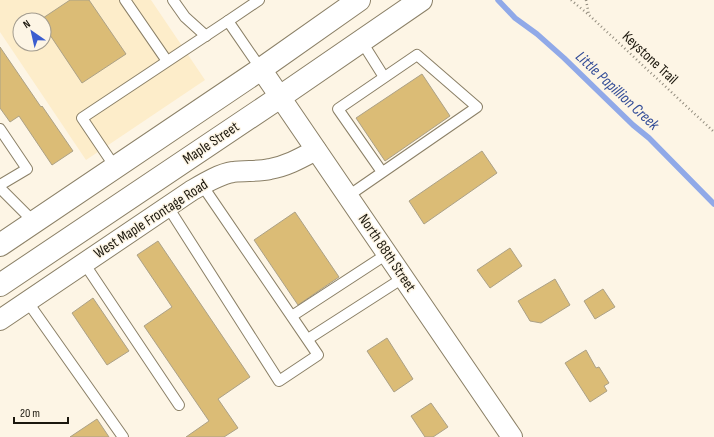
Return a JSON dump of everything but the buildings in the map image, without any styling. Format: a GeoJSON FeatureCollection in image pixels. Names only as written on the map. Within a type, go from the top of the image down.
{"type":"FeatureCollection","features":[{"type":"Feature","properties":{"kind":"main road"},"geometry":{"type":"LineString","coordinates":[[0,245],[261,69],[359,0]]}},
{"type":"Feature","properties":{"kind":"main road","name":"Maple Street"},"geometry":{"type":"LineString","coordinates":[[0,285],[362,42],[420,0]]}},
{"type":"Feature","properties":{"kind":"street","name":"North 88th Street"},"geometry":{"type":"LineString","coordinates":[[261,69],[512,437]]}},
{"type":"Feature","properties":{"kind":"street","name":"West Maple Frontage Road"},"geometry":{"type":"LineString","coordinates":[[0,320],[168,207],[211,180],[233,172],[271,169],[294,162],[316,150]]}},
{"type":"Feature","properties":{"kind":"lane"},"geometry":{"type":"LineString","coordinates":[[126,0],[167,61]]}},
{"type":"Feature","properties":{"kind":"lane"},"geometry":{"type":"LineString","coordinates":[[173,0],[185,17],[206,36]]}},
{"type":"Feature","properties":{"kind":"lane"},"geometry":{"type":"LineString","coordinates":[[115,167],[82,118],[259,0]]}},
{"type":"Feature","properties":{"kind":"lane"},"geometry":{"type":"LineString","coordinates":[[228,21],[261,69]]}},
{"type":"Feature","properties":{"kind":"lane"},"geometry":{"type":"LineString","coordinates":[[362,42],[384,77]]}},
{"type":"Feature","properties":{"kind":"lane"},"geometry":{"type":"LineString","coordinates":[[348,196],[477,107],[417,55],[338,109],[382,172]]}},
{"type":"Feature","properties":{"kind":"lane"},"geometry":{"type":"LineString","coordinates":[[0,129],[27,169],[0,187],[34,222]]}},
{"type":"Feature","properties":{"kind":"lane"},"geometry":{"type":"LineString","coordinates":[[168,207],[279,381],[318,355],[202,185]]}},
{"type":"Feature","properties":{"kind":"lane"},"geometry":{"type":"LineString","coordinates":[[292,316],[387,254]]}},
{"type":"Feature","properties":{"kind":"lane"},"geometry":{"type":"LineString","coordinates":[[84,263],[179,405]]}},
{"type":"Feature","properties":{"kind":"lane"},"geometry":{"type":"LineString","coordinates":[[308,339],[403,278]]}},
{"type":"Feature","properties":{"kind":"lane"},"geometry":{"type":"LineString","coordinates":[[27,301],[123,437]]}},
{"type":"Feature","properties":{"kind":"path","name":"Keystone Trail"},"geometry":{"type":"LineString","coordinates":[[571,0],[714,132]]}},
{"type":"Feature","properties":{"kind":"path"},"geometry":{"type":"LineString","coordinates":[[586,0],[589,15]]}},
{"type":"Feature","properties":{"kind":"shaded area"},"geometry":{"type":"Polygon","coordinates":[[[0,0],[151,0],[205,80],[86,160],[13,52],[52,52],[52,12],[12,12],[12,50],[0,32],[0,0]]]}},
{"type":"Feature","properties":{"kind":"waterway","name":"Little Papillion Creek"},"geometry":{"type":"LineString","coordinates":[[498,0],[515,18],[537,34],[564,58],[633,125],[649,138],[714,204]]}}]}
